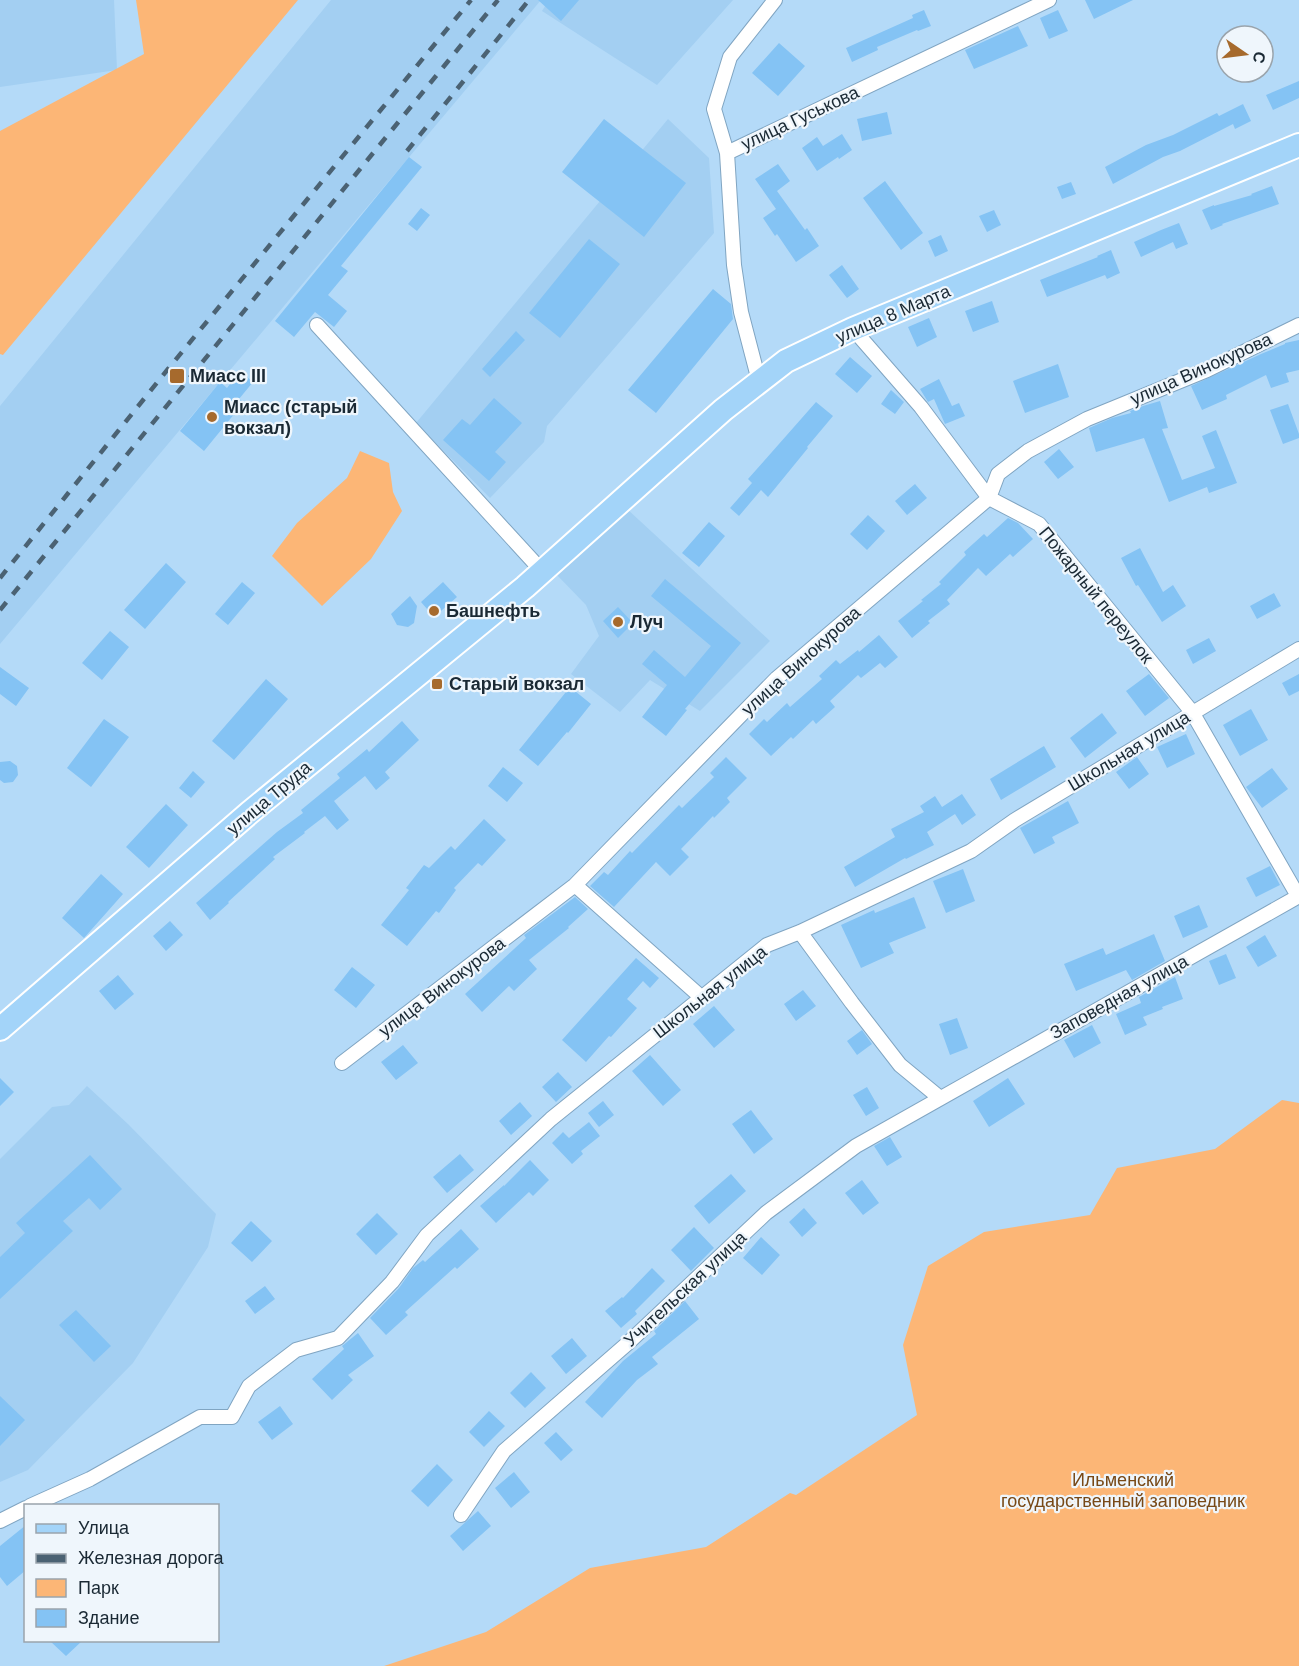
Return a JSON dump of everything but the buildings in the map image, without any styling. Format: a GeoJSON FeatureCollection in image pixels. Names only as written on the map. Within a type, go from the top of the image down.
{"type":"FeatureCollection","features":[{"type":"Feature","properties":{"kind":"main road","name":"улица 8 Марта"},"geometry":{"type":"LineString","coordinates":[[542,571],[723,410],[786,362],[853,329],[1299,145]]}},
{"type":"Feature","properties":{"kind":"main road","name":"улица Труда"},"geometry":{"type":"LineString","coordinates":[[0,1029],[249,813],[542,571]]}},
{"type":"Feature","properties":{"kind":"street"},"geometry":{"type":"LineString","coordinates":[[727,153],[714,109],[730,57],[776,0]]}},
{"type":"Feature","properties":{"kind":"street","name":"улица Гуськова"},"geometry":{"type":"LineString","coordinates":[[759,381],[741,312],[734,265],[727,153],[1049,0]]}},
{"type":"Feature","properties":{"kind":"street","name":"улица Винокурова"},"geometry":{"type":"LineString","coordinates":[[342,1063],[575,885],[777,678],[989,498],[998,474],[1028,451],[1087,419],[1207,370],[1299,325]]}},
{"type":"Feature","properties":{"kind":"street"},"geometry":{"type":"LineString","coordinates":[[317,326],[542,571]]}},
{"type":"Feature","properties":{"kind":"street","name":"Пожарный переулок"},"geometry":{"type":"LineString","coordinates":[[853,329],[921,407],[989,498],[1039,524],[1192,712],[1298,896]]}},
{"type":"Feature","properties":{"kind":"street","name":"Школьная улица"},"geometry":{"type":"LineString","coordinates":[[34,1504],[90,1479],[200,1417],[232,1417],[249,1386],[296,1350],[339,1338],[393,1282],[427,1235],[551,1119],[767,945],[801,932],[971,851],[1015,820],[1299,649]]}},
{"type":"Feature","properties":{"kind":"street"},"geometry":{"type":"LineString","coordinates":[[575,885],[701,997]]}},
{"type":"Feature","properties":{"kind":"street","name":"Заповедная улица"},"geometry":{"type":"LineString","coordinates":[[940,1098],[1298,896]]}},
{"type":"Feature","properties":{"kind":"street"},"geometry":{"type":"LineString","coordinates":[[801,932],[900,1065],[940,1098]]}},
{"type":"Feature","properties":{"kind":"street","name":"Учительская улица"},"geometry":{"type":"LineString","coordinates":[[461,1515],[504,1451],[628,1343],[766,1213],[856,1146],[940,1098]]}},
{"type":"Feature","properties":{"kind":"street"},"geometry":{"type":"LineString","coordinates":[[0,1521],[24,1509]]}},
{"type":"Feature","properties":{"kind":"shaded area"},"geometry":{"type":"Polygon","coordinates":[[[0,0],[114,0],[117,70],[0,87],[0,0]]]}},
{"type":"Feature","properties":{"kind":"shaded area"},"geometry":{"type":"Polygon","coordinates":[[[331,0],[541,0],[0,644],[0,406],[331,0]]]}},
{"type":"Feature","properties":{"kind":"shaded area"},"geometry":{"type":"Polygon","coordinates":[[[549,0],[733,0],[657,85],[542,11],[549,0]]]}},
{"type":"Feature","properties":{"kind":"shaded area"},"geometry":{"type":"Polygon","coordinates":[[[668,119],[709,158],[714,233],[547,426],[544,442],[490,498],[416,423],[668,119]]]}},
{"type":"Feature","properties":{"kind":"shaded area"},"geometry":{"type":"Polygon","coordinates":[[[626,508],[770,641],[700,711],[650,680],[620,712],[571,674],[599,636],[586,605],[555,573],[626,508]]]}},
{"type":"Feature","properties":{"kind":"shaded area"},"geometry":{"type":"Polygon","coordinates":[[[87,1086],[128,1124],[216,1214],[208,1247],[133,1363],[28,1470],[0,1482],[0,1159],[52,1107],[69,1105],[87,1086]]]}},
{"type":"Feature","properties":{"kind":"green space"},"geometry":{"type":"Polygon","coordinates":[[[136,0],[298,0],[3,355],[0,354],[0,131],[144,54],[136,0]]]}},
{"type":"Feature","properties":{"kind":"green space"},"geometry":{"type":"Polygon","coordinates":[[[360,451],[389,463],[393,492],[402,511],[371,559],[322,606],[272,556],[297,523],[347,478],[360,451]]]}},
{"type":"Feature","properties":{"kind":"green space","name":"Ильменский государственный заповедник"},"geometry":{"type":"Polygon","coordinates":[[[1282,1100],[1299,1103],[1299,1666],[384,1666],[486,1632],[590,1568],[706,1547],[790,1493],[796,1495],[917,1415],[903,1345],[928,1266],[984,1232],[1090,1215],[1117,1168],[1215,1149],[1282,1100]]]}},
{"type":"Feature","properties":{"kind":"railway"},"geometry":{"type":"LineString","coordinates":[[0,578],[471,0]]}},
{"type":"Feature","properties":{"kind":"railway"},"geometry":{"type":"LineString","coordinates":[[0,610],[498,0]]}},
{"type":"Feature","properties":{"kind":"railway"},"geometry":{"type":"LineString","coordinates":[[407,151],[529,0]]}},
{"type":"Feature","properties":{"kind":"place","name":"Миасс III"},"geometry":{"type":"Point","coordinates":[177,376]}},
{"type":"Feature","properties":{"kind":"place","name":"Миасс (старый вокзал)"},"geometry":{"type":"Point","coordinates":[212,417]}},
{"type":"Feature","properties":{"kind":"place","name":"Башнефть"},"geometry":{"type":"Point","coordinates":[434,611]}},
{"type":"Feature","properties":{"kind":"place","name":"Луч"},"geometry":{"type":"Point","coordinates":[618,622]}},
{"type":"Feature","properties":{"kind":"place","name":"Старый вокзал"},"geometry":{"type":"Point","coordinates":[437,684]}}]}
